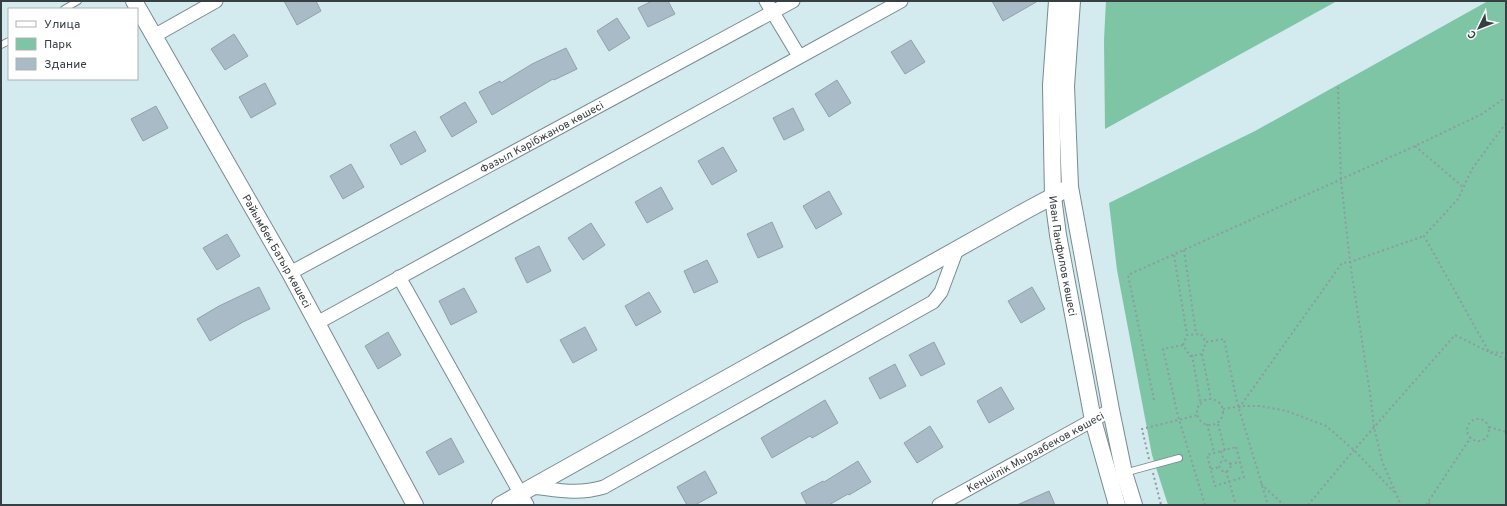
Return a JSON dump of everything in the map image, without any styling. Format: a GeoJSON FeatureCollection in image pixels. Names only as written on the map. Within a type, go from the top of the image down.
{"type":"FeatureCollection","features":[{"type":"Feature","properties":{"kind":"street","name":"Райымбек Батыр көшесі"},"geometry":{"type":"LineString","coordinates":[[134,1],[290,273],[415,505]]}},
{"type":"Feature","properties":{"kind":"street"},"geometry":{"type":"LineString","coordinates":[[154,36],[216,1]]}},
{"type":"Feature","properties":{"kind":"street","name":"Фазыл Кәрібжанов көшесі"},"geometry":{"type":"LineString","coordinates":[[290,273],[770,7],[793,1]]}},
{"type":"Feature","properties":{"kind":"street"},"geometry":{"type":"LineString","coordinates":[[317,322],[901,1]]}},
{"type":"Feature","properties":{"kind":"street","name":"Иван Панфилов көшесі"},"geometry":{"type":"LineString","coordinates":[[1057,1],[1051,85],[1053,197],[1058,235],[1093,420],[1117,505]]}},
{"type":"Feature","properties":{"kind":"street","name":"Иван Панфилов көшесі"},"geometry":{"type":"LineString","coordinates":[[1072,1],[1066,86],[1070,188],[1111,410],[1124,473],[1134,505]]}},
{"type":"Feature","properties":{"kind":"street"},"geometry":{"type":"LineString","coordinates":[[770,7],[799,56]]}},
{"type":"Feature","properties":{"kind":"street"},"geometry":{"type":"LineString","coordinates":[[500,505],[526,495],[957,249],[1070,188]]}},
{"type":"Feature","properties":{"kind":"street"},"geometry":{"type":"LineString","coordinates":[[526,495],[589,491],[611,484],[933,302],[941,292],[957,249]]}},
{"type":"Feature","properties":{"kind":"street"},"geometry":{"type":"LineString","coordinates":[[399,277],[526,495]]}},
{"type":"Feature","properties":{"kind":"street","name":"Кеңшілік Мырзабеков көшесі"},"geometry":{"type":"LineString","coordinates":[[938,505],[1111,410]]}},
{"type":"Feature","properties":{"kind":"lane"},"geometry":{"type":"LineString","coordinates":[[66,8],[78,1]]}},
{"type":"Feature","properties":{"kind":"lane"},"geometry":{"type":"LineString","coordinates":[[1124,473],[1179,458]]}},
{"type":"Feature","properties":{"kind":"path"},"geometry":{"type":"LineString","coordinates":[[1338,87],[1341,180],[1350,262],[1372,400],[1374,427],[1382,461],[1401,505]]}},
{"type":"Feature","properties":{"kind":"path"},"geometry":{"type":"LineString","coordinates":[[1154,400],[1128,275],[1415,146],[1482,114],[1506,97]]}},
{"type":"Feature","properties":{"kind":"path"},"geometry":{"type":"LineString","coordinates":[[1223,409],[1238,408],[1241,406],[1342,263],[1350,262],[1424,236],[1458,199],[1472,169],[1506,123]]}},
{"type":"Feature","properties":{"kind":"path"},"geometry":{"type":"LineString","coordinates":[[1415,146],[1464,187]]}},
{"type":"Feature","properties":{"kind":"path"},"geometry":{"type":"LineString","coordinates":[[1424,236],[1490,352]]}},
{"type":"Feature","properties":{"kind":"path"},"geometry":{"type":"LineString","coordinates":[[1184,250],[1196,334]]}},
{"type":"Feature","properties":{"kind":"path"},"geometry":{"type":"LineString","coordinates":[[1174,255],[1187,335],[1183,345]]}},
{"type":"Feature","properties":{"kind":"path"},"geometry":{"type":"LineString","coordinates":[[1187,335],[1201,334],[1206,342]]}},
{"type":"Feature","properties":{"kind":"path"},"geometry":{"type":"LineString","coordinates":[[1308,505],[1455,335],[1506,359]]}},
{"type":"Feature","properties":{"kind":"path"},"geometry":{"type":"LineString","coordinates":[[1206,342],[1224,339],[1238,408],[1268,505]]}},
{"type":"Feature","properties":{"kind":"path"},"geometry":{"type":"LineString","coordinates":[[1206,342],[1202,354],[1211,399]]}},
{"type":"Feature","properties":{"kind":"path"},"geometry":{"type":"LineString","coordinates":[[1183,345],[1190,356],[1202,354]]}},
{"type":"Feature","properties":{"kind":"path"},"geometry":{"type":"LineString","coordinates":[[1183,345],[1163,349],[1179,419],[1205,505]]}},
{"type":"Feature","properties":{"kind":"path"},"geometry":{"type":"LineString","coordinates":[[1490,352],[1506,353]]}},
{"type":"Feature","properties":{"kind":"path"},"geometry":{"type":"LineString","coordinates":[[1192,355],[1201,405]]}},
{"type":"Feature","properties":{"kind":"path"},"geometry":{"type":"LineString","coordinates":[[1211,399],[1219,402],[1223,409],[1222,417],[1217,423],[1210,425],[1202,422],[1198,416],[1198,408],[1204,401],[1211,399]]}},
{"type":"Feature","properties":{"kind":"path"},"geometry":{"type":"LineString","coordinates":[[1241,406],[1260,406],[1287,411],[1326,426],[1354,450],[1395,492]]}},
{"type":"Feature","properties":{"kind":"path"},"geometry":{"type":"LineString","coordinates":[[1142,429],[1179,419],[1198,416]]}},
{"type":"Feature","properties":{"kind":"path"},"geometry":{"type":"LineString","coordinates":[[1489,427],[1488,434],[1484,439],[1477,441],[1471,438],[1468,431],[1472,421],[1478,419],[1485,421],[1489,427],[1506,432]]}},
{"type":"Feature","properties":{"kind":"path"},"geometry":{"type":"LineString","coordinates":[[1217,423],[1225,450]]}},
{"type":"Feature","properties":{"kind":"path"},"geometry":{"type":"LineString","coordinates":[[1207,424],[1214,453]]}},
{"type":"Feature","properties":{"kind":"path"},"geometry":{"type":"LineString","coordinates":[[1432,505],[1427,504],[1471,438]]}},
{"type":"Feature","properties":{"kind":"path"},"geometry":{"type":"LineString","coordinates":[[1236,447],[1244,477],[1215,486],[1207,455],[1221,451],[1236,447]]}},
{"type":"Feature","properties":{"kind":"path"},"geometry":{"type":"LineString","coordinates":[[1221,451],[1224,461]]}},
{"type":"Feature","properties":{"kind":"path"},"geometry":{"type":"LineString","coordinates":[[1224,461],[1229,462],[1230,464],[1240,462]]}},
{"type":"Feature","properties":{"kind":"path"},"geometry":{"type":"LineString","coordinates":[[1220,467],[1220,464],[1224,461]]}},
{"type":"Feature","properties":{"kind":"path"},"geometry":{"type":"LineString","coordinates":[[1226,471],[1228,471],[1231,466],[1230,464]]}},
{"type":"Feature","properties":{"kind":"path"},"geometry":{"type":"LineString","coordinates":[[1211,469],[1220,467]]}},
{"type":"Feature","properties":{"kind":"path"},"geometry":{"type":"LineString","coordinates":[[1220,467],[1220,469],[1224,472],[1226,471]]}},
{"type":"Feature","properties":{"kind":"path"},"geometry":{"type":"LineString","coordinates":[[1226,471],[1236,505]]}},
{"type":"Feature","properties":{"kind":"path"},"geometry":{"type":"LineString","coordinates":[[1261,483],[1284,505]]}},
{"type":"Feature","properties":{"kind":"green space"},"geometry":{"type":"Polygon","coordinates":[[[1106,1],[1337,1],[1105,129],[1104,40],[1106,1]]]}},
{"type":"Feature","properties":{"kind":"green space"},"geometry":{"type":"Polygon","coordinates":[[[1488,1],[1506,1],[1506,505],[1168,505],[1152,455],[1117,270],[1109,203],[1255,131],[1488,1]]]}},
{"type":"Feature","properties":{"kind":"building"},"geometry":{"type":"Polygon","coordinates":[[[284,1],[316,1],[321,11],[297,25],[284,1]]]}},
{"type":"Feature","properties":{"kind":"building"},"geometry":{"type":"Polygon","coordinates":[[[652,1],[668,1],[675,14],[648,27],[638,8],[652,1]]]}},
{"type":"Feature","properties":{"kind":"building"},"geometry":{"type":"Polygon","coordinates":[[[992,1],[1038,1],[1003,21],[992,1]]]}},
{"type":"Feature","properties":{"kind":"building"},"geometry":{"type":"Polygon","coordinates":[[[617,18],[630,38],[609,51],[597,31],[617,18]]]}},
{"type":"Feature","properties":{"kind":"building"},"geometry":{"type":"Polygon","coordinates":[[[234,34],[248,56],[225,70],[211,49],[234,34]]]}},
{"type":"Feature","properties":{"kind":"building"},"geometry":{"type":"Polygon","coordinates":[[[911,40],[925,62],[905,74],[891,52],[911,40]]]}},
{"type":"Feature","properties":{"kind":"building"},"geometry":{"type":"Polygon","coordinates":[[[566,48],[577,69],[554,80],[553,79],[492,115],[479,92],[500,81],[501,83],[532,64],[566,48]]]}},
{"type":"Feature","properties":{"kind":"building"},"geometry":{"type":"Polygon","coordinates":[[[837,80],[851,103],[829,117],[815,94],[837,80]]]}},
{"type":"Feature","properties":{"kind":"building"},"geometry":{"type":"Polygon","coordinates":[[[265,83],[276,104],[251,118],[239,97],[265,83]]]}},
{"type":"Feature","properties":{"kind":"building"},"geometry":{"type":"Polygon","coordinates":[[[465,102],[477,122],[452,137],[440,117],[465,102]]]}},
{"type":"Feature","properties":{"kind":"building"},"geometry":{"type":"Polygon","coordinates":[[[156,106],[168,128],[143,141],[131,119],[156,106]]]}},
{"type":"Feature","properties":{"kind":"building"},"geometry":{"type":"Polygon","coordinates":[[[793,108],[804,130],[784,140],[773,118],[793,108]]]}},
{"type":"Feature","properties":{"kind":"building"},"geometry":{"type":"Polygon","coordinates":[[[415,131],[426,151],[401,165],[390,145],[415,131]]]}},
{"type":"Feature","properties":{"kind":"building"},"geometry":{"type":"Polygon","coordinates":[[[723,147],[737,171],[712,185],[698,161],[723,147]]]}},
{"type":"Feature","properties":{"kind":"building"},"geometry":{"type":"Polygon","coordinates":[[[351,164],[364,187],[343,199],[330,176],[351,164]]]}},
{"type":"Feature","properties":{"kind":"building"},"geometry":{"type":"Polygon","coordinates":[[[661,187],[673,209],[647,223],[635,202],[661,187]]]}},
{"type":"Feature","properties":{"kind":"building"},"geometry":{"type":"Polygon","coordinates":[[[829,191],[842,214],[816,229],[803,206],[829,191]]]}},
{"type":"Feature","properties":{"kind":"building"},"geometry":{"type":"Polygon","coordinates":[[[772,222],[783,247],[758,258],[747,234],[772,222]]]}},
{"type":"Feature","properties":{"kind":"building"},"geometry":{"type":"Polygon","coordinates":[[[591,223],[605,245],[583,260],[568,238],[591,223]]]}},
{"type":"Feature","properties":{"kind":"building"},"geometry":{"type":"Polygon","coordinates":[[[227,234],[240,256],[217,270],[203,248],[227,234]]]}},
{"type":"Feature","properties":{"kind":"building"},"geometry":{"type":"Polygon","coordinates":[[[539,246],[551,271],[527,283],[515,258],[539,246]]]}},
{"type":"Feature","properties":{"kind":"building"},"geometry":{"type":"Polygon","coordinates":[[[707,260],[718,282],[694,293],[684,271],[707,260]]]}},
{"type":"Feature","properties":{"kind":"building"},"geometry":{"type":"Polygon","coordinates":[[[259,287],[270,309],[243,322],[210,341],[197,319],[219,306],[259,287]]]}},
{"type":"Feature","properties":{"kind":"building"},"geometry":{"type":"Polygon","coordinates":[[[1032,287],[1045,309],[1021,323],[1008,301],[1032,287]]]}},
{"type":"Feature","properties":{"kind":"building"},"geometry":{"type":"Polygon","coordinates":[[[464,288],[477,312],[451,325],[439,301],[464,288]]]}},
{"type":"Feature","properties":{"kind":"building"},"geometry":{"type":"Polygon","coordinates":[[[649,292],[661,312],[636,326],[625,306],[649,292]]]}},
{"type":"Feature","properties":{"kind":"building"},"geometry":{"type":"Polygon","coordinates":[[[585,327],[597,350],[573,363],[560,340],[585,327]]]}},
{"type":"Feature","properties":{"kind":"building"},"geometry":{"type":"Polygon","coordinates":[[[388,332],[401,355],[378,369],[365,346],[388,332]]]}},
{"type":"Feature","properties":{"kind":"building"},"geometry":{"type":"Polygon","coordinates":[[[934,342],[945,364],[921,376],[909,355],[934,342]]]}},
{"type":"Feature","properties":{"kind":"building"},"geometry":{"type":"Polygon","coordinates":[[[895,364],[906,386],[880,399],[869,378],[895,364]]]}},
{"type":"Feature","properties":{"kind":"building"},"geometry":{"type":"Polygon","coordinates":[[[1001,387],[1014,409],[989,423],[977,401],[1001,387]]]}},
{"type":"Feature","properties":{"kind":"building"},"geometry":{"type":"Polygon","coordinates":[[[825,400],[838,423],[812,438],[810,436],[772,458],[761,438],[825,400]]]}},
{"type":"Feature","properties":{"kind":"building"},"geometry":{"type":"Polygon","coordinates":[[[930,426],[943,447],[917,463],[904,443],[930,426]]]}},
{"type":"Feature","properties":{"kind":"building"},"geometry":{"type":"Polygon","coordinates":[[[451,438],[464,462],[439,475],[426,452],[451,438]]]}},
{"type":"Feature","properties":{"kind":"building"},"geometry":{"type":"Polygon","coordinates":[[[858,461],[871,482],[829,505],[807,505],[801,493],[823,481],[824,482],[858,461]]]}},
{"type":"Feature","properties":{"kind":"building"},"geometry":{"type":"Polygon","coordinates":[[[705,471],[717,493],[695,505],[687,505],[677,487],[705,471]]]}},
{"type":"Feature","properties":{"kind":"building"},"geometry":{"type":"Polygon","coordinates":[[[1049,491],[1055,505],[1017,505],[1049,491]]]}}]}
